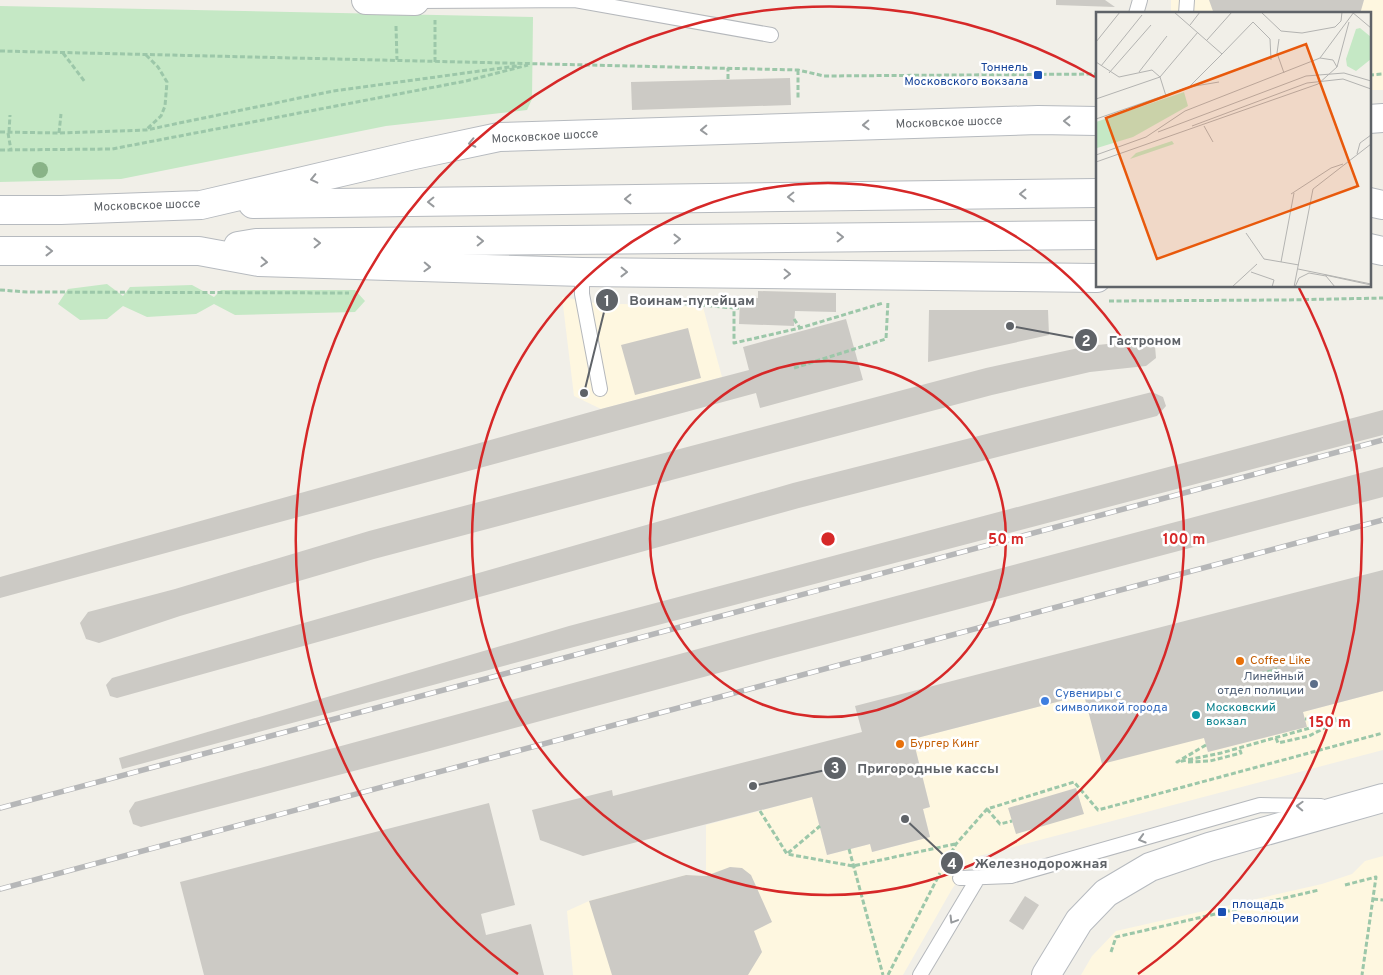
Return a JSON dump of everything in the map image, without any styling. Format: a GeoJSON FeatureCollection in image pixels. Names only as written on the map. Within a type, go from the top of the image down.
{"type":"FeatureCollection","features":[{"type":"Feature","properties":{"kind":"main road"},"geometry":{"type":"LineString","coordinates":[[366,0],[415,1]]}},
{"type":"Feature","properties":{"kind":"main road"},"geometry":{"type":"LineString","coordinates":[[1370,119],[1383,118]]}},
{"type":"Feature","properties":{"kind":"main road","name":"Московское шоссе"},"geometry":{"type":"LineString","coordinates":[[0,210],[61,210],[201,205],[499,137],[1028,121],[1096,121]]}},
{"type":"Feature","properties":{"kind":"main road"},"geometry":{"type":"LineString","coordinates":[[201,205],[1084,193]]}},
{"type":"Feature","properties":{"kind":"main road"},"geometry":{"type":"LineString","coordinates":[[1370,202],[1383,205]]}},
{"type":"Feature","properties":{"kind":"main road"},"geometry":{"type":"LineString","coordinates":[[0,251],[199,251],[256,243],[1084,235]]}},
{"type":"Feature","properties":{"kind":"main road"},"geometry":{"type":"LineString","coordinates":[[1370,248],[1383,251]]}},
{"type":"Feature","properties":{"kind":"main road"},"geometry":{"type":"LineString","coordinates":[[199,251],[259,262],[582,272],[1096,278]]}},
{"type":"Feature","properties":{"kind":"main road"},"geometry":{"type":"LineString","coordinates":[[1370,268],[1383,266]]}},
{"type":"Feature","properties":{"kind":"main road"},"geometry":{"type":"LineString","coordinates":[[1046,975],[1079,921],[1106,893],[1150,867],[1209,847],[1383,798]]}},
{"type":"Feature","properties":{"kind":"lane"},"geometry":{"type":"LineString","coordinates":[[415,1],[575,0],[771,35]]}},
{"type":"Feature","properties":{"kind":"lane"},"geometry":{"type":"LineString","coordinates":[[582,272],[582,294],[600,389]]}},
{"type":"Feature","properties":{"kind":"lane"},"geometry":{"type":"LineString","coordinates":[[960,878],[1010,876],[1260,805],[1349,807]]}},
{"type":"Feature","properties":{"kind":"lane"},"geometry":{"type":"LineString","coordinates":[[920,975],[978,878]]}},
{"type":"Feature","properties":{"kind":"path"},"geometry":{"type":"LineString","coordinates":[[397,60],[415,1]]}},
{"type":"Feature","properties":{"kind":"path"},"geometry":{"type":"LineString","coordinates":[[415,1],[435,62]]}},
{"type":"Feature","properties":{"kind":"path"},"geometry":{"type":"LineString","coordinates":[[0,52],[798,70],[824,76],[1096,74]]}},
{"type":"Feature","properties":{"kind":"path"},"geometry":{"type":"LineString","coordinates":[[62,53],[85,82]]}},
{"type":"Feature","properties":{"kind":"path"},"geometry":{"type":"LineString","coordinates":[[146,54],[158,67],[167,82],[165,106],[161,116],[146,130]]}},
{"type":"Feature","properties":{"kind":"path"},"geometry":{"type":"LineString","coordinates":[[0,132],[59,133],[146,130],[333,91],[533,64]]}},
{"type":"Feature","properties":{"kind":"path"},"geometry":{"type":"LineString","coordinates":[[0,150],[112,149],[466,81],[533,64]]}},
{"type":"Feature","properties":{"kind":"path"},"geometry":{"type":"LineString","coordinates":[[728,68],[728,79]]}},
{"type":"Feature","properties":{"kind":"path"},"geometry":{"type":"LineString","coordinates":[[798,70],[798,98]]}},
{"type":"Feature","properties":{"kind":"path"},"geometry":{"type":"LineString","coordinates":[[1370,75],[1383,74]]}},
{"type":"Feature","properties":{"kind":"path"},"geometry":{"type":"LineString","coordinates":[[59,133],[61,114]]}},
{"type":"Feature","properties":{"kind":"path"},"geometry":{"type":"LineString","coordinates":[[10,115],[8,132],[11,150]]}},
{"type":"Feature","properties":{"kind":"path"},"geometry":{"type":"LineString","coordinates":[[794,368],[886,339],[888,301]]}},
{"type":"Feature","properties":{"kind":"path"},"geometry":{"type":"LineString","coordinates":[[734,308],[740,308]]}},
{"type":"Feature","properties":{"kind":"path"},"geometry":{"type":"LineString","coordinates":[[794,319],[800,328]]}},
{"type":"Feature","properties":{"kind":"path"},"geometry":{"type":"LineString","coordinates":[[1246,678],[1277,669]]}},
{"type":"Feature","properties":{"kind":"path"},"geometry":{"type":"LineString","coordinates":[[1206,745],[1177,762],[1210,761],[1241,753],[1240,748],[1265,739],[1276,738],[1278,743],[1308,736],[1342,719],[1304,719]]}},
{"type":"Feature","properties":{"kind":"path"},"geometry":{"type":"LineString","coordinates":[[888,975],[956,844],[987,809],[1074,782],[1098,810],[1383,733]]}},
{"type":"Feature","properties":{"kind":"path"},"geometry":{"type":"LineString","coordinates":[[987,809],[1000,824],[1012,821]]}},
{"type":"Feature","properties":{"kind":"path"},"geometry":{"type":"LineString","coordinates":[[760,811],[787,854],[853,866],[956,844]]}},
{"type":"Feature","properties":{"kind":"path"},"geometry":{"type":"LineString","coordinates":[[787,854],[820,826]]}},
{"type":"Feature","properties":{"kind":"path"},"geometry":{"type":"LineString","coordinates":[[850,850],[883,975]]}},
{"type":"Feature","properties":{"kind":"path"},"geometry":{"type":"LineString","coordinates":[[1345,885],[1376,877],[1362,975]]}},
{"type":"Feature","properties":{"kind":"path"},"geometry":{"type":"LineString","coordinates":[[1111,952],[1116,937],[1319,890]]}},
{"type":"Feature","properties":{"kind":"path"},"geometry":{"type":"LineString","coordinates":[[1373,900],[1383,900]]}},
{"type":"Feature","properties":{"kind":"shaded area"},"geometry":{"type":"Polygon","coordinates":[[[1171,0],[1383,0],[1383,90],[1370,90],[1370,12],[1171,12],[1171,0]]]}},
{"type":"Feature","properties":{"kind":"shaded area"},"geometry":{"type":"Polygon","coordinates":[[[562,297],[595,303],[703,307],[722,377],[601,409],[574,396],[562,297]]]}},
{"type":"Feature","properties":{"kind":"shaded area"},"geometry":{"type":"Polygon","coordinates":[[[1383,691],[1383,750],[979,856],[952,889],[903,975],[573,975],[567,911],[589,901],[686,875],[706,876],[706,825],[812,797],[827,855],[870,844],[873,852],[930,837],[923,809],[930,807],[913,739],[1084,695],[1204,738],[1208,752],[1306,727],[1303,712],[1383,691]]]}},
{"type":"Feature","properties":{"kind":"shaded area"},"geometry":{"type":"Polygon","coordinates":[[[1383,856],[1383,975],[1081,975],[1092,956],[1116,931],[1322,884],[1352,874],[1365,861],[1383,856]]]}},
{"type":"Feature","properties":{"kind":"green space"},"geometry":{"type":"Polygon","coordinates":[[[0,6],[533,17],[532,99],[527,110],[386,126],[121,179],[0,182],[0,6]]]}},
{"type":"Feature","properties":{"kind":"green space"},"geometry":{"type":"Polygon","coordinates":[[[107,284],[123,296],[130,287],[192,285],[214,297],[221,290],[355,290],[365,301],[355,312],[235,315],[214,304],[196,314],[147,317],[123,306],[107,319],[80,320],[58,304],[68,289],[107,284]]]}},
{"type":"Feature","properties":{"kind":"building"},"geometry":{"type":"Polygon","coordinates":[[[1056,0],[1105,0],[1115,7],[1056,5],[1056,0]]]}},
{"type":"Feature","properties":{"kind":"building"},"geometry":{"type":"Polygon","coordinates":[[[1209,0],[1364,0],[1361,12],[1213,12],[1209,0]]]}},
{"type":"Feature","properties":{"kind":"building"},"geometry":{"type":"Polygon","coordinates":[[[790,78],[791,105],[632,110],[631,82],[790,78]]]}},
{"type":"Feature","properties":{"kind":"building"},"geometry":{"type":"Polygon","coordinates":[[[758,291],[836,293],[836,312],[795,311],[794,326],[739,324],[740,298],[758,298],[758,291]]]}},
{"type":"Feature","properties":{"kind":"building"},"geometry":{"type":"Polygon","coordinates":[[[929,310],[1048,310],[1049,335],[928,362],[929,310]]]}},
{"type":"Feature","properties":{"kind":"building"},"geometry":{"type":"Polygon","coordinates":[[[846,319],[863,380],[760,408],[756,393],[0,598],[0,577],[601,409],[749,370],[743,347],[846,319]]]}},
{"type":"Feature","properties":{"kind":"building"},"geometry":{"type":"Polygon","coordinates":[[[688,328],[701,378],[635,395],[621,345],[688,328]]]}},
{"type":"Feature","properties":{"kind":"building"},"geometry":{"type":"Polygon","coordinates":[[[1145,340],[1155,346],[1156,358],[1146,366],[1090,372],[992,395],[374,559],[180,616],[99,643],[86,639],[80,623],[88,612],[175,589],[369,531],[986,368],[1088,346],[1145,340]]]}},
{"type":"Feature","properties":{"kind":"building"},"geometry":{"type":"Polygon","coordinates":[[[1152,392],[1163,397],[1166,406],[1157,416],[799,508],[117,698],[110,696],[106,685],[112,678],[793,483],[1152,392]]]}},
{"type":"Feature","properties":{"kind":"building"},"geometry":{"type":"Polygon","coordinates":[[[1383,410],[1383,435],[574,647],[122,769],[119,758],[569,626],[1383,410]]]}},
{"type":"Feature","properties":{"kind":"building"},"geometry":{"type":"Polygon","coordinates":[[[1383,467],[1383,497],[141,827],[133,824],[129,811],[135,802],[768,630],[1383,467]]]}},
{"type":"Feature","properties":{"kind":"building","name":"Московский вокзал"},"geometry":{"type":"Polygon","coordinates":[[[1383,570],[1383,691],[1303,712],[1307,727],[1208,752],[1204,738],[1102,764],[1084,695],[913,739],[930,807],[923,809],[930,837],[872,852],[870,844],[827,855],[812,797],[583,856],[540,840],[532,810],[612,790],[613,796],[862,732],[855,706],[1383,570]]]}},
{"type":"Feature","properties":{"kind":"building"},"geometry":{"type":"Polygon","coordinates":[[[1076,788],[1084,814],[1016,834],[1008,808],[1076,788]]]}},
{"type":"Feature","properties":{"kind":"building"},"geometry":{"type":"Polygon","coordinates":[[[489,803],[515,905],[481,914],[486,935],[531,924],[544,975],[204,975],[180,882],[489,803]]]}},
{"type":"Feature","properties":{"kind":"building"},"geometry":{"type":"Polygon","coordinates":[[[730,867],[742,868],[751,875],[772,922],[754,931],[762,952],[748,975],[612,975],[589,901],[686,875],[706,876],[730,867]]]}},
{"type":"Feature","properties":{"kind":"building"},"geometry":{"type":"Polygon","coordinates":[[[1025,896],[1039,905],[1023,930],[1009,921],[1025,896]]]}},
{"type":"Feature","properties":{"kind":"railway"},"geometry":{"type":"LineString","coordinates":[[0,808],[1383,440]]}},
{"type":"Feature","properties":{"kind":"railway"},"geometry":{"type":"LineString","coordinates":[[0,889],[1383,520]]}},
{"type":"Feature","properties":{"kind":"place","name":"Тоннель Московского вокзала"},"geometry":{"type":"Point","coordinates":[1038,75]}},
{"type":"Feature","properties":{"kind":"place","name":"Гастроном"},"geometry":{"type":"Point","coordinates":[1010,326]}},
{"type":"Feature","properties":{"kind":"place","name":"Воинам-путейцам"},"geometry":{"type":"Point","coordinates":[584,393]}},
{"type":"Feature","properties":{"kind":"place","name":"Coffee Like"},"geometry":{"type":"Point","coordinates":[1240,661]}},
{"type":"Feature","properties":{"kind":"place","name":"Линейный отдел полиции"},"geometry":{"type":"Point","coordinates":[1314,684]}},
{"type":"Feature","properties":{"kind":"place","name":"Сувениры с символикой города"},"geometry":{"type":"Point","coordinates":[1045,701]}},
{"type":"Feature","properties":{"kind":"place","name":"Московский вокзал"},"geometry":{"type":"Point","coordinates":[1196,715]}},
{"type":"Feature","properties":{"kind":"place","name":"Бургер Кинг"},"geometry":{"type":"Point","coordinates":[900,744]}},
{"type":"Feature","properties":{"kind":"place","name":"Пригородные кассы"},"geometry":{"type":"Point","coordinates":[753,786]}},
{"type":"Feature","properties":{"kind":"place","name":"Железнодорожная"},"geometry":{"type":"Point","coordinates":[905,819]}},
{"type":"Feature","properties":{"kind":"place","name":"площадь Революции"},"geometry":{"type":"Point","coordinates":[1222,912]}}]}
